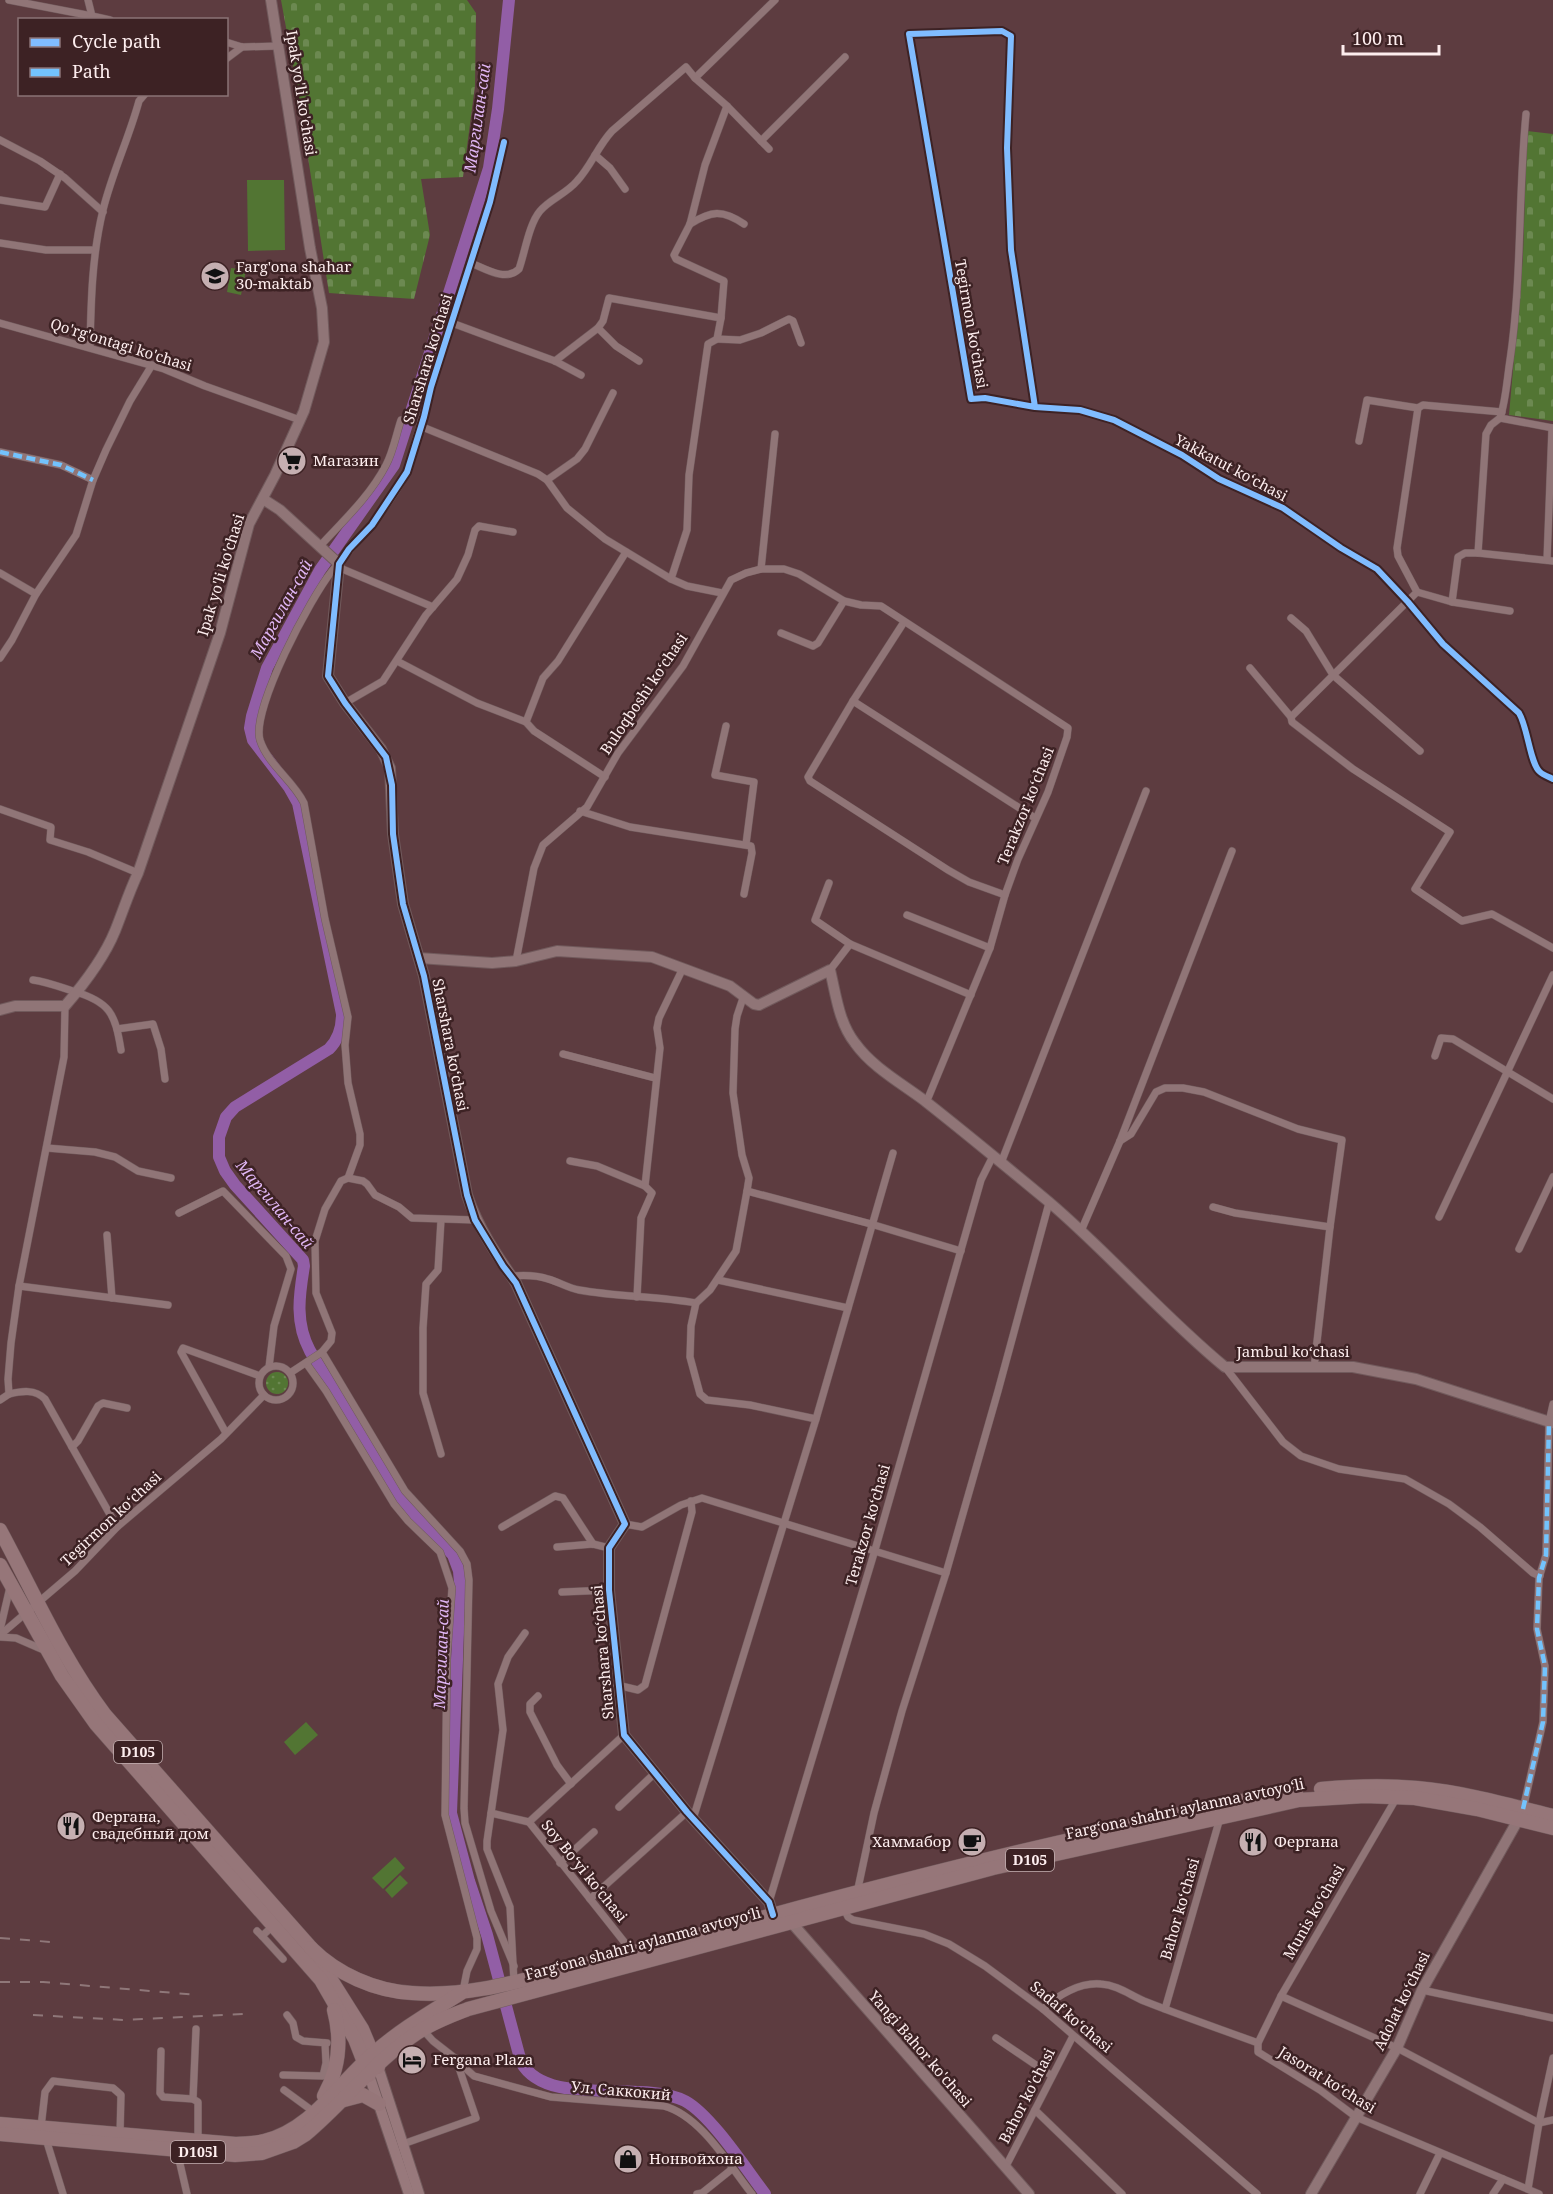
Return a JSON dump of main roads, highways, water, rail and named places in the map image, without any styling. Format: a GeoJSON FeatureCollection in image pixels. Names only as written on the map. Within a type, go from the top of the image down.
{"type":"FeatureCollection","features":[{"type":"Feature","properties":{"kind":"highway","name":"D105"},"geometry":{"type":"LineString","coordinates":[[0,1530],[71,1666],[105,1715],[311,1948],[350,2009],[371,2064]]}},
{"type":"Feature","properties":{"kind":"highway","name":"D105"},"geometry":{"type":"LineString","coordinates":[[0,1564],[62,1676],[96,1724],[306,1961],[330,1994],[371,2064]]}},
{"type":"Feature","properties":{"kind":"highway","name":"Farg‘ona shahri aylanma avtoyo‘li"},"geometry":{"type":"LineString","coordinates":[[514,1989],[843,1909],[1224,1804],[1287,1793],[1337,1788],[1419,1788],[1521,1814],[1553,1828]]}},
{"type":"Feature","properties":{"kind":"highway","name":"Farg‘ona shahri aylanma avtoyo‘li"},"geometry":{"type":"LineString","coordinates":[[514,1989],[771,1908],[857,1893],[990,1858],[1221,1817],[1277,1804],[1318,1798],[1397,1797],[1521,1814],[1553,1816]]}},
{"type":"Feature","properties":{"kind":"highway"},"geometry":{"type":"LineString","coordinates":[[311,1948],[324,1961],[354,1978],[384,1989],[413,1994],[463,1992]]}},
{"type":"Feature","properties":{"kind":"highway","name":"D105"},"geometry":{"type":"LineString","coordinates":[[371,2064],[448,2016],[488,2004],[514,1989]]}},
{"type":"Feature","properties":{"kind":"highway","name":"D105"},"geometry":{"type":"LineString","coordinates":[[371,2064],[399,2032],[463,1992],[514,1989]]}},
{"type":"Feature","properties":{"kind":"highway"},"geometry":{"type":"LineString","coordinates":[[315,2111],[333,2076],[332,2043],[338,2022],[330,1994]]}},
{"type":"Feature","properties":{"kind":"highway","name":"D105l"},"geometry":{"type":"LineString","coordinates":[[0,2134],[120,2134],[235,2155],[262,2153],[306,2134],[342,2101],[371,2064]]}},
{"type":"Feature","properties":{"kind":"highway","name":"D105l"},"geometry":{"type":"LineString","coordinates":[[0,2124],[44,2133],[176,2145],[198,2140],[236,2144],[262,2142],[291,2130],[371,2064]]}},
{"type":"Feature","properties":{"kind":"highway"},"geometry":{"type":"LineString","coordinates":[[342,2101],[363,2095],[379,2104]]}},
{"type":"Feature","properties":{"kind":"main road"},"geometry":{"type":"LineString","coordinates":[[371,2064],[379,2104],[409,2194]]}},
{"type":"Feature","properties":{"kind":"main road"},"geometry":{"type":"LineString","coordinates":[[371,2064],[403,2144],[419,2194]]}},
{"type":"Feature","properties":{"kind":"waterway","name":"Маргилан-сай"},"geometry":{"type":"LineString","coordinates":[[509,0],[498,109],[489,168],[394,465],[320,570],[267,668],[250,728],[253,740],[289,787],[298,803],[342,1014],[341,1029],[329,1049],[235,1107],[226,1117],[219,1137],[219,1157],[235,1185],[303,1260],[300,1320],[310,1351],[403,1502],[453,1555],[459,1571],[451,1813],[521,2062],[534,2076],[551,2085],[596,2091],[644,2092],[685,2101],[717,2130],[765,2194]]}},
{"type":"Feature","properties":{"kind":"railway"},"geometry":{"type":"LineString","coordinates":[[0,1938],[51,1942]]}},
{"type":"Feature","properties":{"kind":"railway"},"geometry":{"type":"LineString","coordinates":[[0,1982],[43,1982],[198,1995]]}},
{"type":"Feature","properties":{"kind":"railway"},"geometry":{"type":"LineString","coordinates":[[33,2015],[125,2020],[243,2014]]}},
{"type":"Feature","properties":{"kind":"place","name":"Farg'ona shahar 30-maktab"},"geometry":{"type":"Point","coordinates":[215,276]}},
{"type":"Feature","properties":{"kind":"place","name":"Магазин"},"geometry":{"type":"Point","coordinates":[292,461]}},
{"type":"Feature","properties":{"kind":"place","name":"Фергана, свадебный дом"},"geometry":{"type":"Point","coordinates":[71,1826]}},
{"type":"Feature","properties":{"kind":"place","name":"Хаммабор"},"geometry":{"type":"Point","coordinates":[972,1842]}},
{"type":"Feature","properties":{"kind":"place","name":"Фергана"},"geometry":{"type":"Point","coordinates":[1253,1842]}},
{"type":"Feature","properties":{"kind":"place","name":"Fergana Plaza"},"geometry":{"type":"Point","coordinates":[412,2060]}},
{"type":"Feature","properties":{"kind":"place","name":"Нонвойхона"},"geometry":{"type":"Point","coordinates":[628,2159]}}]}
